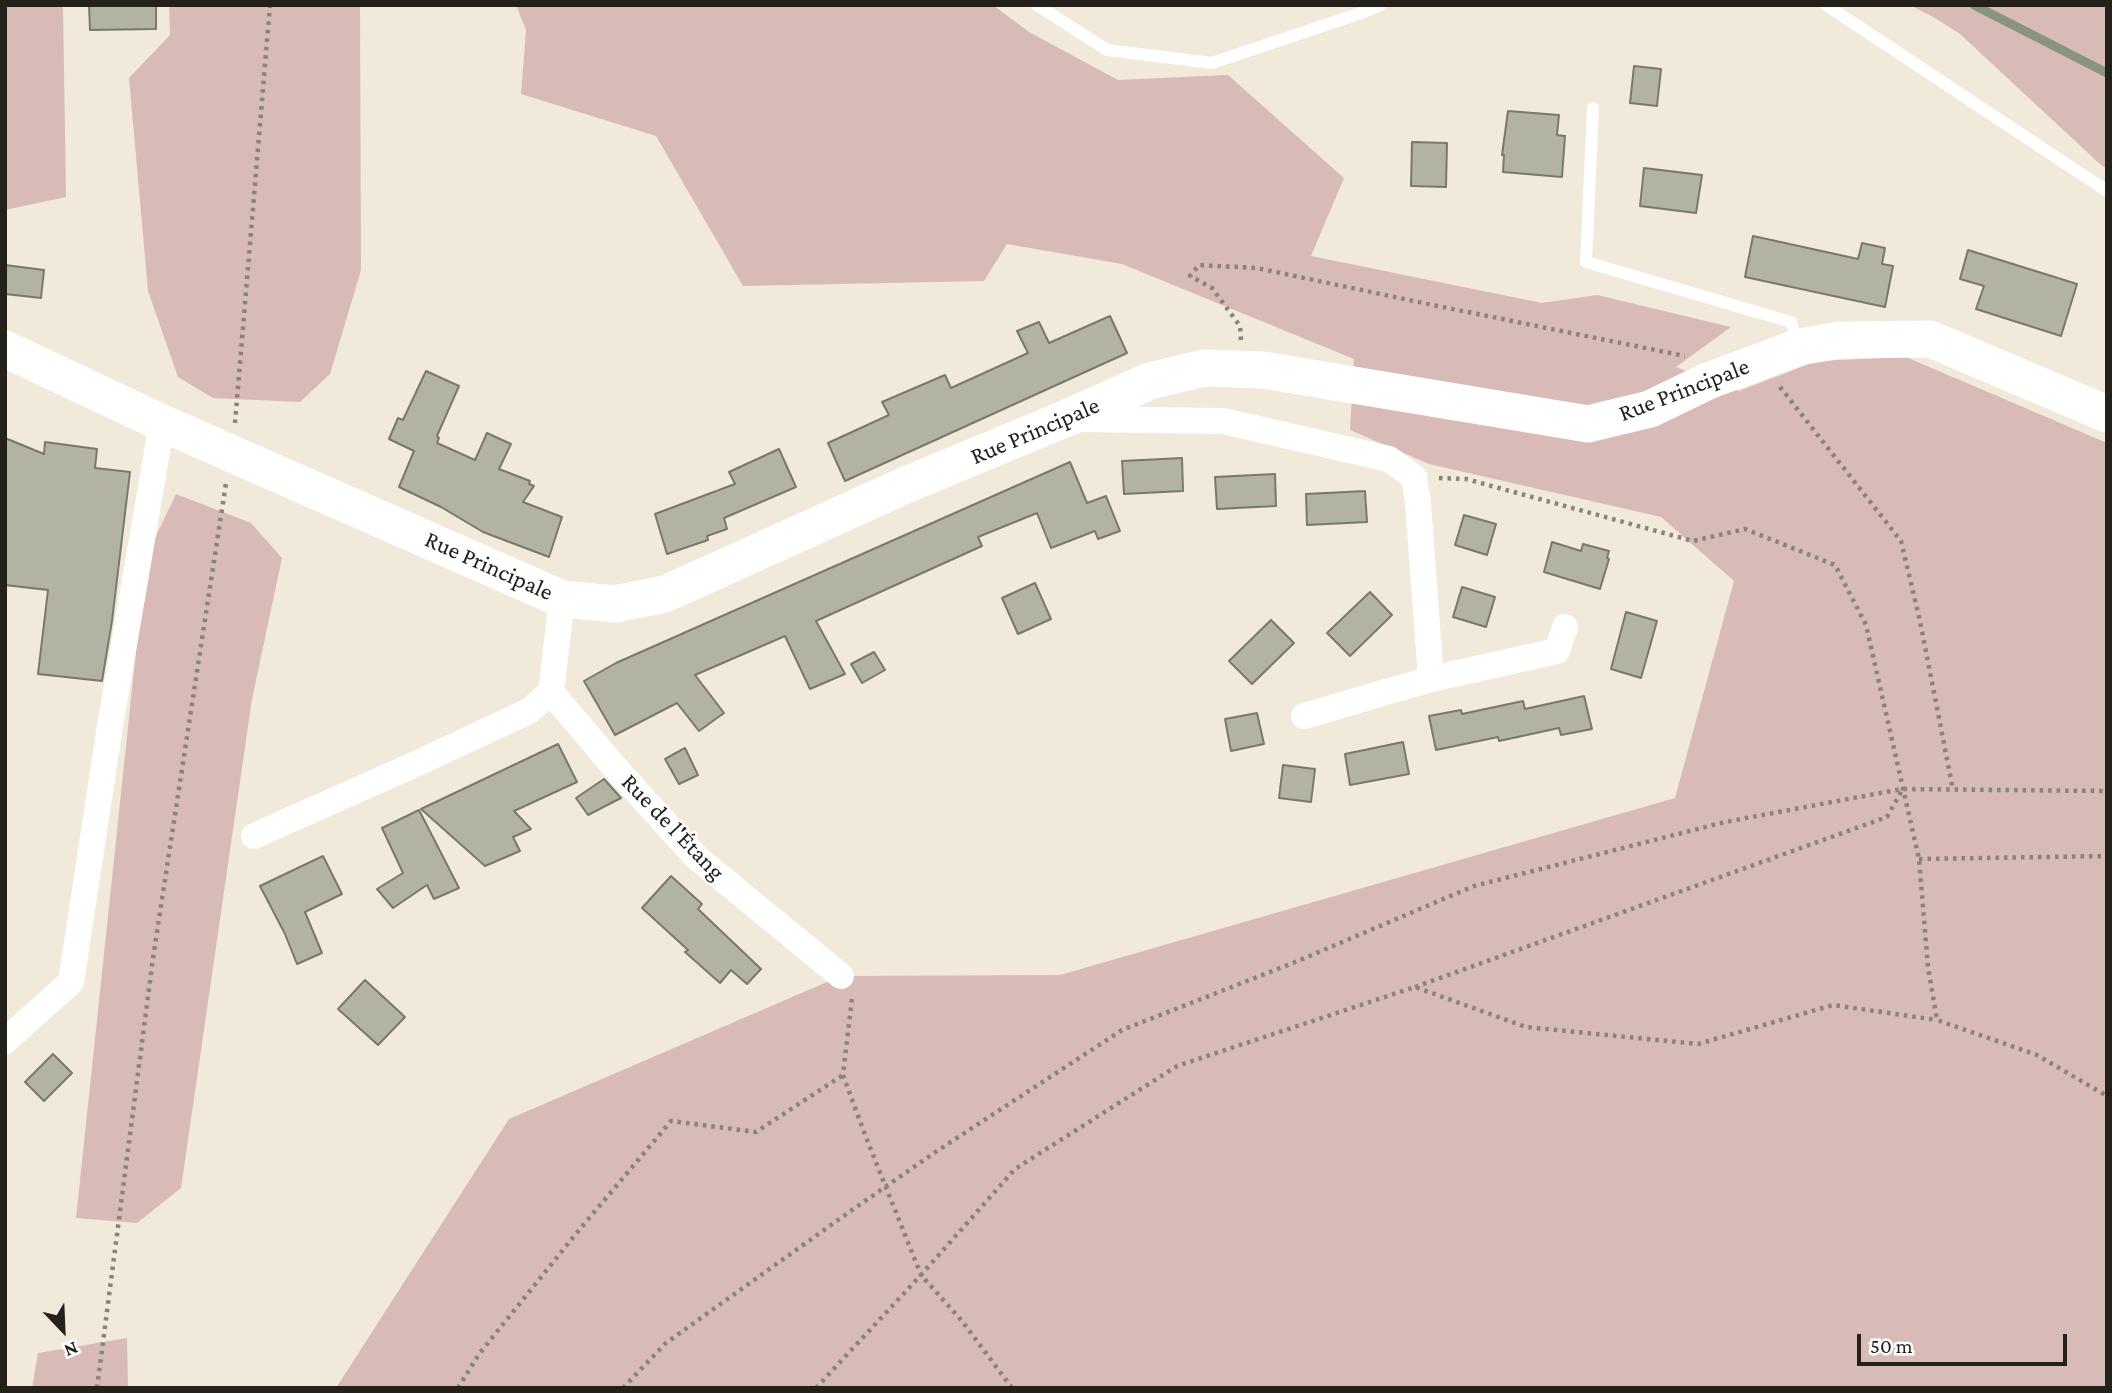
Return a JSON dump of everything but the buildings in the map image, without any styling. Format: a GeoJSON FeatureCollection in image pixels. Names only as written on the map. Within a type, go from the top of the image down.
{"type":"FeatureCollection","features":[{"type":"Feature","properties":{"kind":"main road","name":"Rue Principale"},"geometry":{"type":"LineString","coordinates":[[5,349],[162,423],[562,599],[615,604],[665,594],[908,484],[1150,381],[1204,368],[1263,370],[1588,424],[1650,409],[1708,381],[1799,347],[1840,340],[1930,339],[2107,414]]}},
{"type":"Feature","properties":{"kind":"street"},"geometry":{"type":"LineString","coordinates":[[1067,418],[1223,421],[1388,459],[1414,477],[1419,503],[1431,679]]}},
{"type":"Feature","properties":{"kind":"street"},"geometry":{"type":"LineString","coordinates":[[5,1041],[71,982],[110,726],[162,423]]}},
{"type":"Feature","properties":{"kind":"street"},"geometry":{"type":"LineString","coordinates":[[254,836],[529,711],[551,692],[562,599]]}},
{"type":"Feature","properties":{"kind":"street"},"geometry":{"type":"LineString","coordinates":[[1304,716],[1431,679],[1557,651],[1565,627]]}},
{"type":"Feature","properties":{"kind":"street","name":"Rue de l'Étang"},"geometry":{"type":"LineString","coordinates":[[551,692],[696,857],[841,976]]}},
{"type":"Feature","properties":{"kind":"lane"},"geometry":{"type":"LineString","coordinates":[[1037,5],[1107,50],[1212,63],[1380,5]]}},
{"type":"Feature","properties":{"kind":"lane"},"geometry":{"type":"LineString","coordinates":[[1826,5],[2107,191]]}},
{"type":"Feature","properties":{"kind":"lane"},"geometry":{"type":"LineString","coordinates":[[1593,108],[1586,262],[1791,322],[1799,347]]}},
{"type":"Feature","properties":{"kind":"path"},"geometry":{"type":"LineString","coordinates":[[238,404],[270,5]]}},
{"type":"Feature","properties":{"kind":"path"},"geometry":{"type":"LineString","coordinates":[[1243,369],[1240,326],[1212,288],[1190,276],[1199,265],[1257,268],[1687,356]]}},
{"type":"Feature","properties":{"kind":"path"},"geometry":{"type":"LineString","coordinates":[[1778,384],[1901,541],[1920,621],[1953,790]]}},
{"type":"Feature","properties":{"kind":"path"},"geometry":{"type":"LineString","coordinates":[[1414,477],[1466,479],[1693,541],[1745,528],[1835,565],[1866,625],[1919,859],[1928,967],[1937,1020]]}},
{"type":"Feature","properties":{"kind":"path"},"geometry":{"type":"LineString","coordinates":[[97,1388],[153,958],[223,503]]}},
{"type":"Feature","properties":{"kind":"path"},"geometry":{"type":"LineString","coordinates":[[816,1388],[1015,1170],[1177,1066],[1415,987],[1886,817],[1902,789]]}},
{"type":"Feature","properties":{"kind":"path"},"geometry":{"type":"LineString","coordinates":[[623,1388],[666,1343],[937,1151],[1122,1030],[1293,963],[1474,886],[1725,822],[1902,789],[2107,791]]}},
{"type":"Feature","properties":{"kind":"path"},"geometry":{"type":"LineString","coordinates":[[1919,859],[2107,856]]}},
{"type":"Feature","properties":{"kind":"path"},"geometry":{"type":"LineString","coordinates":[[841,976],[853,990],[842,1075],[921,1275],[962,1321],[1012,1388]]}},
{"type":"Feature","properties":{"kind":"path"},"geometry":{"type":"LineString","coordinates":[[1415,987],[1526,1027],[1698,1044],[1833,1006],[1937,1020],[2037,1055],[2107,1096]]}},
{"type":"Feature","properties":{"kind":"path"},"geometry":{"type":"LineString","coordinates":[[458,1388],[479,1354],[671,1121],[756,1132],[842,1075]]}},
{"type":"Feature","properties":{"kind":"shaded area"},"geometry":{"type":"Polygon","coordinates":[[[5,5],[63,5],[66,197],[5,210],[5,5]]]}},
{"type":"Feature","properties":{"kind":"shaded area"},"geometry":{"type":"Polygon","coordinates":[[[169,5],[360,5],[361,270],[330,374],[300,402],[213,398],[178,377],[148,291],[129,78],[170,35],[169,5]]]}},
{"type":"Feature","properties":{"kind":"shaded area"},"geometry":{"type":"Polygon","coordinates":[[[516,5],[993,5],[1029,32],[1118,80],[1228,75],[1344,178],[1311,256],[1542,303],[1597,295],[1731,327],[1676,367],[1739,391],[1817,361],[1906,357],[2107,443],[2107,1388],[336,1388],[509,1119],[841,976],[1060,975],[1675,798],[1734,581],[1661,517],[1429,464],[1350,430],[1354,359],[1122,264],[1007,244],[984,281],[743,286],[656,136],[521,94],[526,30],[516,5]]]}},
{"type":"Feature","properties":{"kind":"shaded area"},"geometry":{"type":"Polygon","coordinates":[[[1910,5],[2107,5],[2107,169],[1960,34],[1910,5]]]}},
{"type":"Feature","properties":{"kind":"shaded area"},"geometry":{"type":"Polygon","coordinates":[[[176,494],[251,523],[282,558],[252,699],[181,1188],[137,1223],[76,1218],[146,557],[176,494]]]}},
{"type":"Feature","properties":{"kind":"shaded area"},"geometry":{"type":"Polygon","coordinates":[[[127,1338],[128,1388],[32,1388],[38,1353],[127,1338]]]}},
{"type":"Feature","properties":{"kind":"waterway"},"geometry":{"type":"LineString","coordinates":[[1974,5],[2107,73]]}}]}
